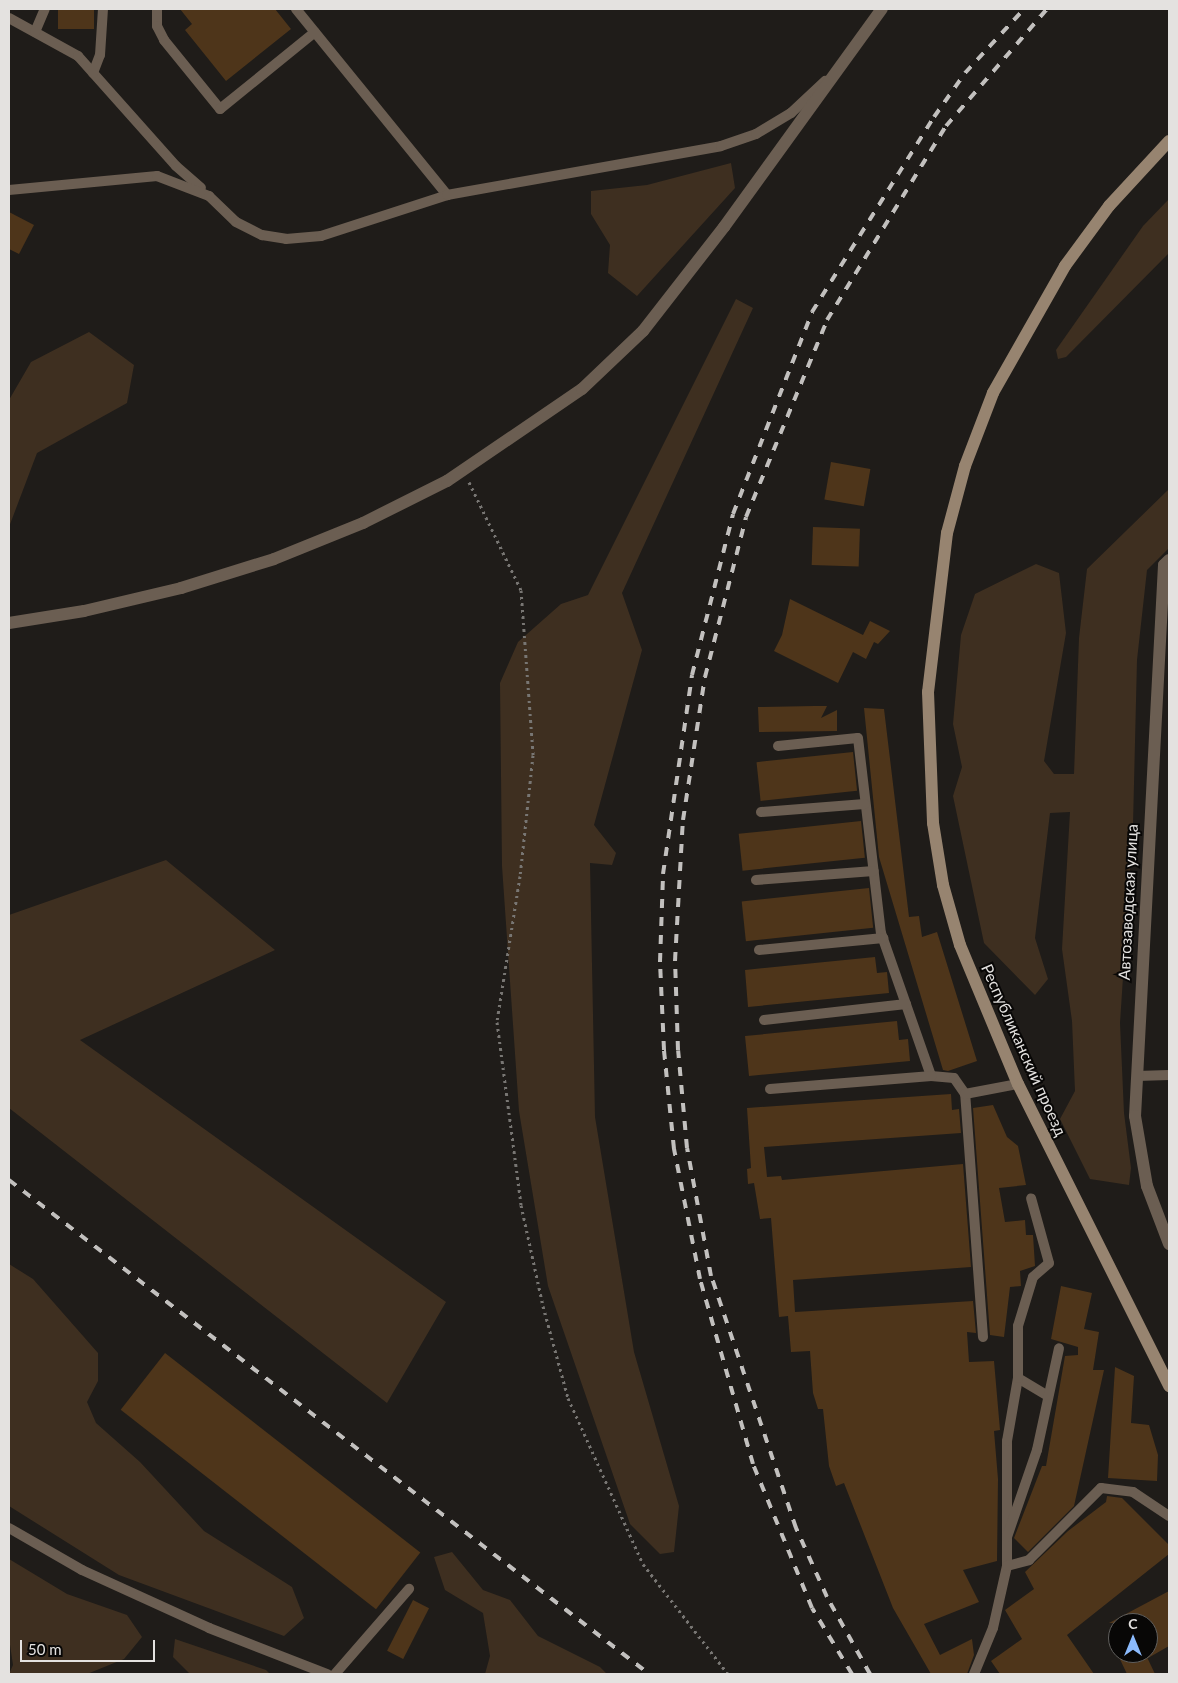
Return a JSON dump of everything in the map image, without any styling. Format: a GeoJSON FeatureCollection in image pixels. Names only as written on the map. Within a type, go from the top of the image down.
{"type":"FeatureCollection","features":[{"type":"Feature","properties":{"kind":"street"},"geometry":{"type":"LineString","coordinates":[[9,622],[94,609],[274,559],[363,523],[463,470],[582,389],[643,331],[724,227],[882,9]]}},
{"type":"Feature","properties":{"kind":"street","name":"Республиканский проезд"},"geometry":{"type":"LineString","coordinates":[[1169,141],[1109,206],[1065,266],[1026,328],[993,393],[965,466],[947,533],[928,692],[933,823],[943,885],[960,945],[1018,1084],[1169,1386]]}},
{"type":"Feature","properties":{"kind":"street","name":"Автозаводская улица"},"geometry":{"type":"LineString","coordinates":[[1169,560],[1164,565],[1162,584],[1135,1116],[1147,1186],[1169,1244]]}},
{"type":"Feature","properties":{"kind":"lane"},"geometry":{"type":"LineString","coordinates":[[35,32],[45,9]]}},
{"type":"Feature","properties":{"kind":"lane"},"geometry":{"type":"LineString","coordinates":[[93,73],[100,55],[103,9]]}},
{"type":"Feature","properties":{"kind":"lane"},"geometry":{"type":"LineString","coordinates":[[156,9],[157,26],[164,40],[220,108],[315,32]]}},
{"type":"Feature","properties":{"kind":"lane"},"geometry":{"type":"LineString","coordinates":[[296,9],[447,195]]}},
{"type":"Feature","properties":{"kind":"lane"},"geometry":{"type":"LineString","coordinates":[[9,18],[78,56],[176,166],[236,222],[262,235],[286,239],[321,236],[447,195],[730,143],[756,134],[791,113],[835,72]]}},
{"type":"Feature","properties":{"kind":"lane"},"geometry":{"type":"LineString","coordinates":[[9,190],[157,176],[209,196]]}},
{"type":"Feature","properties":{"kind":"lane"},"geometry":{"type":"LineString","coordinates":[[778,746],[858,738],[883,938],[931,1076]]}},
{"type":"Feature","properties":{"kind":"lane"},"geometry":{"type":"LineString","coordinates":[[761,812],[866,804]]}},
{"type":"Feature","properties":{"kind":"lane"},"geometry":{"type":"LineString","coordinates":[[756,880],[874,871]]}},
{"type":"Feature","properties":{"kind":"lane"},"geometry":{"type":"LineString","coordinates":[[759,950],[883,938]]}},
{"type":"Feature","properties":{"kind":"lane"},"geometry":{"type":"LineString","coordinates":[[764,1020],[906,1004]]}},
{"type":"Feature","properties":{"kind":"lane"},"geometry":{"type":"LineString","coordinates":[[1137,1076],[1169,1075]]}},
{"type":"Feature","properties":{"kind":"lane"},"geometry":{"type":"LineString","coordinates":[[770,1089],[931,1076],[954,1078],[964,1094],[983,1337]]}},
{"type":"Feature","properties":{"kind":"lane"},"geometry":{"type":"LineString","coordinates":[[964,1094],[1018,1084]]}},
{"type":"Feature","properties":{"kind":"lane"},"geometry":{"type":"LineString","coordinates":[[974,1674],[993,1628],[1007,1566],[1007,1441],[1018,1378],[1018,1326],[1034,1277],[1049,1263],[1031,1198]]}},
{"type":"Feature","properties":{"kind":"lane"},"geometry":{"type":"LineString","coordinates":[[1007,1537],[1037,1450],[1059,1348]]}},
{"type":"Feature","properties":{"kind":"lane"},"geometry":{"type":"LineString","coordinates":[[1018,1378],[1048,1396]]}},
{"type":"Feature","properties":{"kind":"lane"},"geometry":{"type":"LineString","coordinates":[[1007,1566],[1030,1560],[1101,1488],[1133,1492],[1169,1516]]}},
{"type":"Feature","properties":{"kind":"lane"},"geometry":{"type":"LineString","coordinates":[[9,1528],[82,1570],[209,1628],[327,1674]]}},
{"type":"Feature","properties":{"kind":"lane"},"geometry":{"type":"LineString","coordinates":[[334,1674],[409,1589]]}},
{"type":"Feature","properties":{"kind":"path"},"geometry":{"type":"LineString","coordinates":[[463,470],[521,590],[534,755],[520,876],[497,1022],[521,1205],[568,1398],[642,1564],[728,1674]]}},
{"type":"Feature","properties":{"kind":"shaded area"},"geometry":{"type":"Polygon","coordinates":[[[731,163],[735,188],[637,296],[608,273],[610,245],[591,214],[591,191],[647,185],[731,163]]]}},
{"type":"Feature","properties":{"kind":"shaded area"},"geometry":{"type":"Polygon","coordinates":[[[1169,199],[1169,253],[1066,357],[1058,359],[1056,350],[1143,226],[1169,199]]]}},
{"type":"Feature","properties":{"kind":"shaded area"},"geometry":{"type":"Polygon","coordinates":[[[736,299],[753,308],[622,593],[642,650],[594,825],[616,853],[612,865],[590,863],[595,1117],[634,1352],[679,1506],[674,1552],[660,1554],[630,1524],[548,1286],[519,1111],[502,866],[500,683],[518,642],[561,604],[588,595],[736,299]]]}},
{"type":"Feature","properties":{"kind":"shaded area"},"geometry":{"type":"Polygon","coordinates":[[[89,332],[134,365],[127,403],[37,453],[9,527],[9,400],[31,362],[89,332]]]}},
{"type":"Feature","properties":{"kind":"shaded area"},"geometry":{"type":"Polygon","coordinates":[[[1169,489],[1169,548],[1147,570],[1137,660],[1133,825],[1120,1023],[1124,1113],[1131,1168],[1129,1185],[1090,1179],[1060,1119],[1075,1091],[1072,1021],[1062,949],[1070,812],[1050,813],[1035,938],[1048,979],[1035,995],[984,943],[953,796],[962,767],[953,724],[961,635],[975,594],[1036,564],[1059,573],[1066,633],[1044,761],[1054,774],[1074,774],[1079,638],[1087,569],[1169,489]]]}},
{"type":"Feature","properties":{"kind":"shaded area"},"geometry":{"type":"Polygon","coordinates":[[[166,860],[275,950],[80,1040],[446,1302],[387,1403],[9,1108],[9,915],[166,860]]]}},
{"type":"Feature","properties":{"kind":"shaded area"},"geometry":{"type":"Polygon","coordinates":[[[9,1264],[33,1279],[98,1353],[98,1381],[87,1402],[96,1423],[140,1462],[204,1531],[292,1587],[304,1618],[284,1636],[119,1575],[9,1506],[9,1264]]]}},
{"type":"Feature","properties":{"kind":"shaded area"},"geometry":{"type":"Polygon","coordinates":[[[452,1552],[483,1590],[510,1600],[538,1636],[600,1667],[607,1674],[485,1674],[490,1656],[483,1613],[445,1590],[434,1557],[452,1552]]]}},
{"type":"Feature","properties":{"kind":"shaded area"},"geometry":{"type":"Polygon","coordinates":[[[9,1559],[67,1594],[127,1615],[142,1637],[124,1659],[87,1674],[9,1674],[13,1665],[9,1638],[9,1559]]]}},
{"type":"Feature","properties":{"kind":"shaded area"},"geometry":{"type":"Polygon","coordinates":[[[175,1639],[266,1670],[270,1674],[190,1674],[173,1657],[175,1639]]]}},
{"type":"Feature","properties":{"kind":"building"},"geometry":{"type":"Polygon","coordinates":[[[58,9],[94,9],[94,29],[58,29],[58,9]]]}},
{"type":"Feature","properties":{"kind":"building"},"geometry":{"type":"Polygon","coordinates":[[[180,9],[275,9],[291,29],[226,81],[185,30],[192,24],[180,9]]]}},
{"type":"Feature","properties":{"kind":"building"},"geometry":{"type":"Polygon","coordinates":[[[9,212],[34,225],[19,254],[9,249],[9,212]]]}},
{"type":"Feature","properties":{"kind":"building"},"geometry":{"type":"Polygon","coordinates":[[[831,462],[870,469],[864,506],[824,499],[831,462]]]}},
{"type":"Feature","properties":{"kind":"building"},"geometry":{"type":"Polygon","coordinates":[[[813,527],[860,529],[859,567],[812,565],[813,527]]]}},
{"type":"Feature","properties":{"kind":"building"},"geometry":{"type":"Polygon","coordinates":[[[790,599],[863,635],[870,621],[890,631],[878,644],[874,642],[866,659],[853,652],[838,683],[774,651],[782,635],[790,599]]]}},
{"type":"Feature","properties":{"kind":"building"},"geometry":{"type":"Polygon","coordinates":[[[827,706],[821,718],[837,710],[837,731],[759,732],[758,707],[827,706]]]}},
{"type":"Feature","properties":{"kind":"building"},"geometry":{"type":"Polygon","coordinates":[[[864,708],[884,709],[909,917],[919,916],[922,937],[937,932],[977,1061],[948,1071],[943,1070],[879,857],[864,708]]]}},
{"type":"Feature","properties":{"kind":"building"},"geometry":{"type":"Polygon","coordinates":[[[853,752],[857,791],[761,801],[757,762],[853,752]]]}},
{"type":"Feature","properties":{"kind":"building"},"geometry":{"type":"Polygon","coordinates":[[[861,821],[865,858],[743,871],[739,834],[861,821]]]}},
{"type":"Feature","properties":{"kind":"building"},"geometry":{"type":"Polygon","coordinates":[[[869,888],[873,928],[746,941],[742,901],[869,888]]]}},
{"type":"Feature","properties":{"kind":"building"},"geometry":{"type":"Polygon","coordinates":[[[875,957],[877,973],[887,972],[889,993],[748,1007],[745,970],[875,957]]]}},
{"type":"Feature","properties":{"kind":"building"},"geometry":{"type":"Polygon","coordinates":[[[897,1021],[899,1040],[908,1039],[910,1061],[749,1076],[745,1036],[897,1021]]]}},
{"type":"Feature","properties":{"kind":"building"},"geometry":{"type":"Polygon","coordinates":[[[951,1094],[952,1110],[959,1109],[961,1133],[764,1147],[767,1177],[781,1176],[782,1180],[963,1164],[971,1267],[793,1280],[795,1312],[973,1301],[976,1333],[967,1332],[969,1362],[994,1361],[1000,1430],[994,1431],[998,1479],[997,1561],[963,1570],[979,1602],[924,1624],[940,1655],[972,1639],[974,1655],[967,1674],[931,1674],[893,1608],[844,1483],[836,1486],[829,1466],[823,1409],[818,1409],[813,1393],[810,1351],[791,1352],[788,1316],[779,1317],[771,1218],[760,1219],[754,1183],[748,1184],[747,1169],[751,1168],[747,1108],[951,1094]]]}},
{"type":"Feature","properties":{"kind":"building"},"geometry":{"type":"Polygon","coordinates":[[[993,1105],[1007,1137],[1018,1146],[1026,1185],[999,1188],[1005,1222],[1025,1220],[1026,1235],[1033,1235],[1035,1266],[1020,1271],[1021,1286],[1010,1287],[1004,1337],[990,1335],[973,1108],[993,1105]]]}},
{"type":"Feature","properties":{"kind":"building"},"geometry":{"type":"Polygon","coordinates":[[[1061,1286],[1092,1293],[1084,1329],[1099,1332],[1093,1370],[1104,1370],[1074,1506],[1028,1552],[1014,1538],[1042,1466],[1046,1466],[1065,1356],[1078,1355],[1078,1347],[1051,1339],[1061,1286]]]}},
{"type":"Feature","properties":{"kind":"building"},"geometry":{"type":"Polygon","coordinates":[[[165,1353],[420,1552],[376,1609],[121,1410],[165,1353]]]}},
{"type":"Feature","properties":{"kind":"building"},"geometry":{"type":"Polygon","coordinates":[[[1115,1367],[1134,1376],[1131,1423],[1149,1425],[1158,1455],[1157,1481],[1108,1478],[1115,1367]]]}},
{"type":"Feature","properties":{"kind":"building"},"geometry":{"type":"Polygon","coordinates":[[[1107,1496],[1122,1498],[1169,1545],[1169,1554],[1067,1635],[1094,1674],[1000,1674],[991,1661],[1022,1639],[1005,1610],[1034,1589],[1025,1572],[1068,1531],[1106,1502],[1107,1496]]]}},
{"type":"Feature","properties":{"kind":"building"},"geometry":{"type":"Polygon","coordinates":[[[1169,1591],[1169,1646],[1158,1652],[1158,1613],[1128,1613],[1169,1591]]]}},
{"type":"Feature","properties":{"kind":"building"},"geometry":{"type":"Polygon","coordinates":[[[413,1600],[429,1608],[403,1659],[387,1651],[413,1600]]]}},
{"type":"Feature","properties":{"kind":"building"},"geometry":{"type":"Polygon","coordinates":[[[1122,1663],[1150,1663],[1155,1674],[1127,1674],[1122,1663]]]}},
{"type":"Feature","properties":{"kind":"railway"},"geometry":{"type":"LineString","coordinates":[[852,1674],[812,1608],[753,1464],[700,1279],[674,1149],[664,1050],[660,962],[663,874],[692,675],[733,514],[812,312],[934,117],[965,73],[1024,9]]}},
{"type":"Feature","properties":{"kind":"railway"},"geometry":{"type":"LineString","coordinates":[[870,1674],[827,1597],[796,1528],[711,1276],[687,1148],[678,1050],[675,961],[683,820],[705,677],[746,517],[827,320],[946,126],[1047,9]]}},
{"type":"Feature","properties":{"kind":"railway"},"geometry":{"type":"LineString","coordinates":[[9,1180],[649,1674]]}}]}
